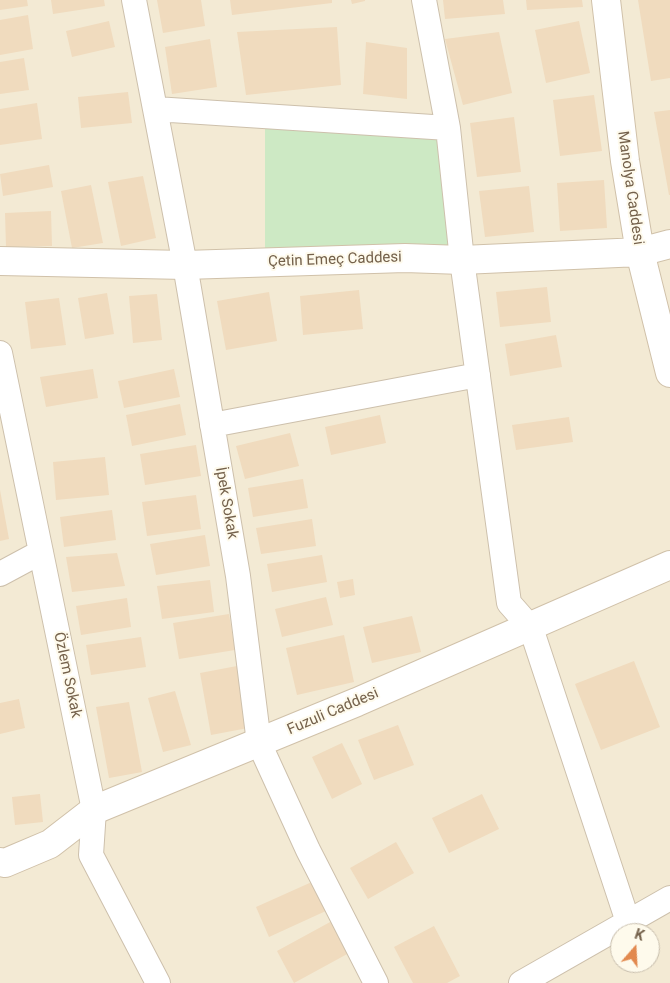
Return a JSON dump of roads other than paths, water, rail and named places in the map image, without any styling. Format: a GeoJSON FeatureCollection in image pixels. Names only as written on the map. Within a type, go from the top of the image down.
{"type":"FeatureCollection","features":[{"type":"Feature","properties":{"kind":"street","name":"İpek Sokak"},"geometry":{"type":"LineString","coordinates":[[134,0],[185,265],[238,576],[259,743],[308,850],[376,983]]}},
{"type":"Feature","properties":{"kind":"street"},"geometry":{"type":"LineString","coordinates":[[424,0],[448,128],[462,260],[509,602],[531,628],[628,922]]}},
{"type":"Feature","properties":{"kind":"street","name":"Manolya Caddesi"},"geometry":{"type":"LineString","coordinates":[[606,0],[625,161],[640,252],[670,373]]}},
{"type":"Feature","properties":{"kind":"street"},"geometry":{"type":"LineString","coordinates":[[155,109],[448,128]]}},
{"type":"Feature","properties":{"kind":"street","name":"Çetin Emeç Caddesi"},"geometry":{"type":"LineString","coordinates":[[0,261],[185,265],[405,258],[462,260],[640,252],[670,244]]}},
{"type":"Feature","properties":{"kind":"street","name":"Özlem Sokak"},"geometry":{"type":"LineString","coordinates":[[0,354],[94,810],[91,855],[158,983]]}},
{"type":"Feature","properties":{"kind":"street"},"geometry":{"type":"LineString","coordinates":[[212,425],[478,375]]}},
{"type":"Feature","properties":{"kind":"street"},"geometry":{"type":"LineString","coordinates":[[0,574],[41,552]]}},
{"type":"Feature","properties":{"kind":"street","name":"Fuzuli Caddesi"},"geometry":{"type":"LineString","coordinates":[[0,862],[5,863],[50,844],[94,810],[259,743],[531,628],[670,565]]}},
{"type":"Feature","properties":{"kind":"street"},"geometry":{"type":"LineString","coordinates":[[521,983],[670,898]]}}]}
